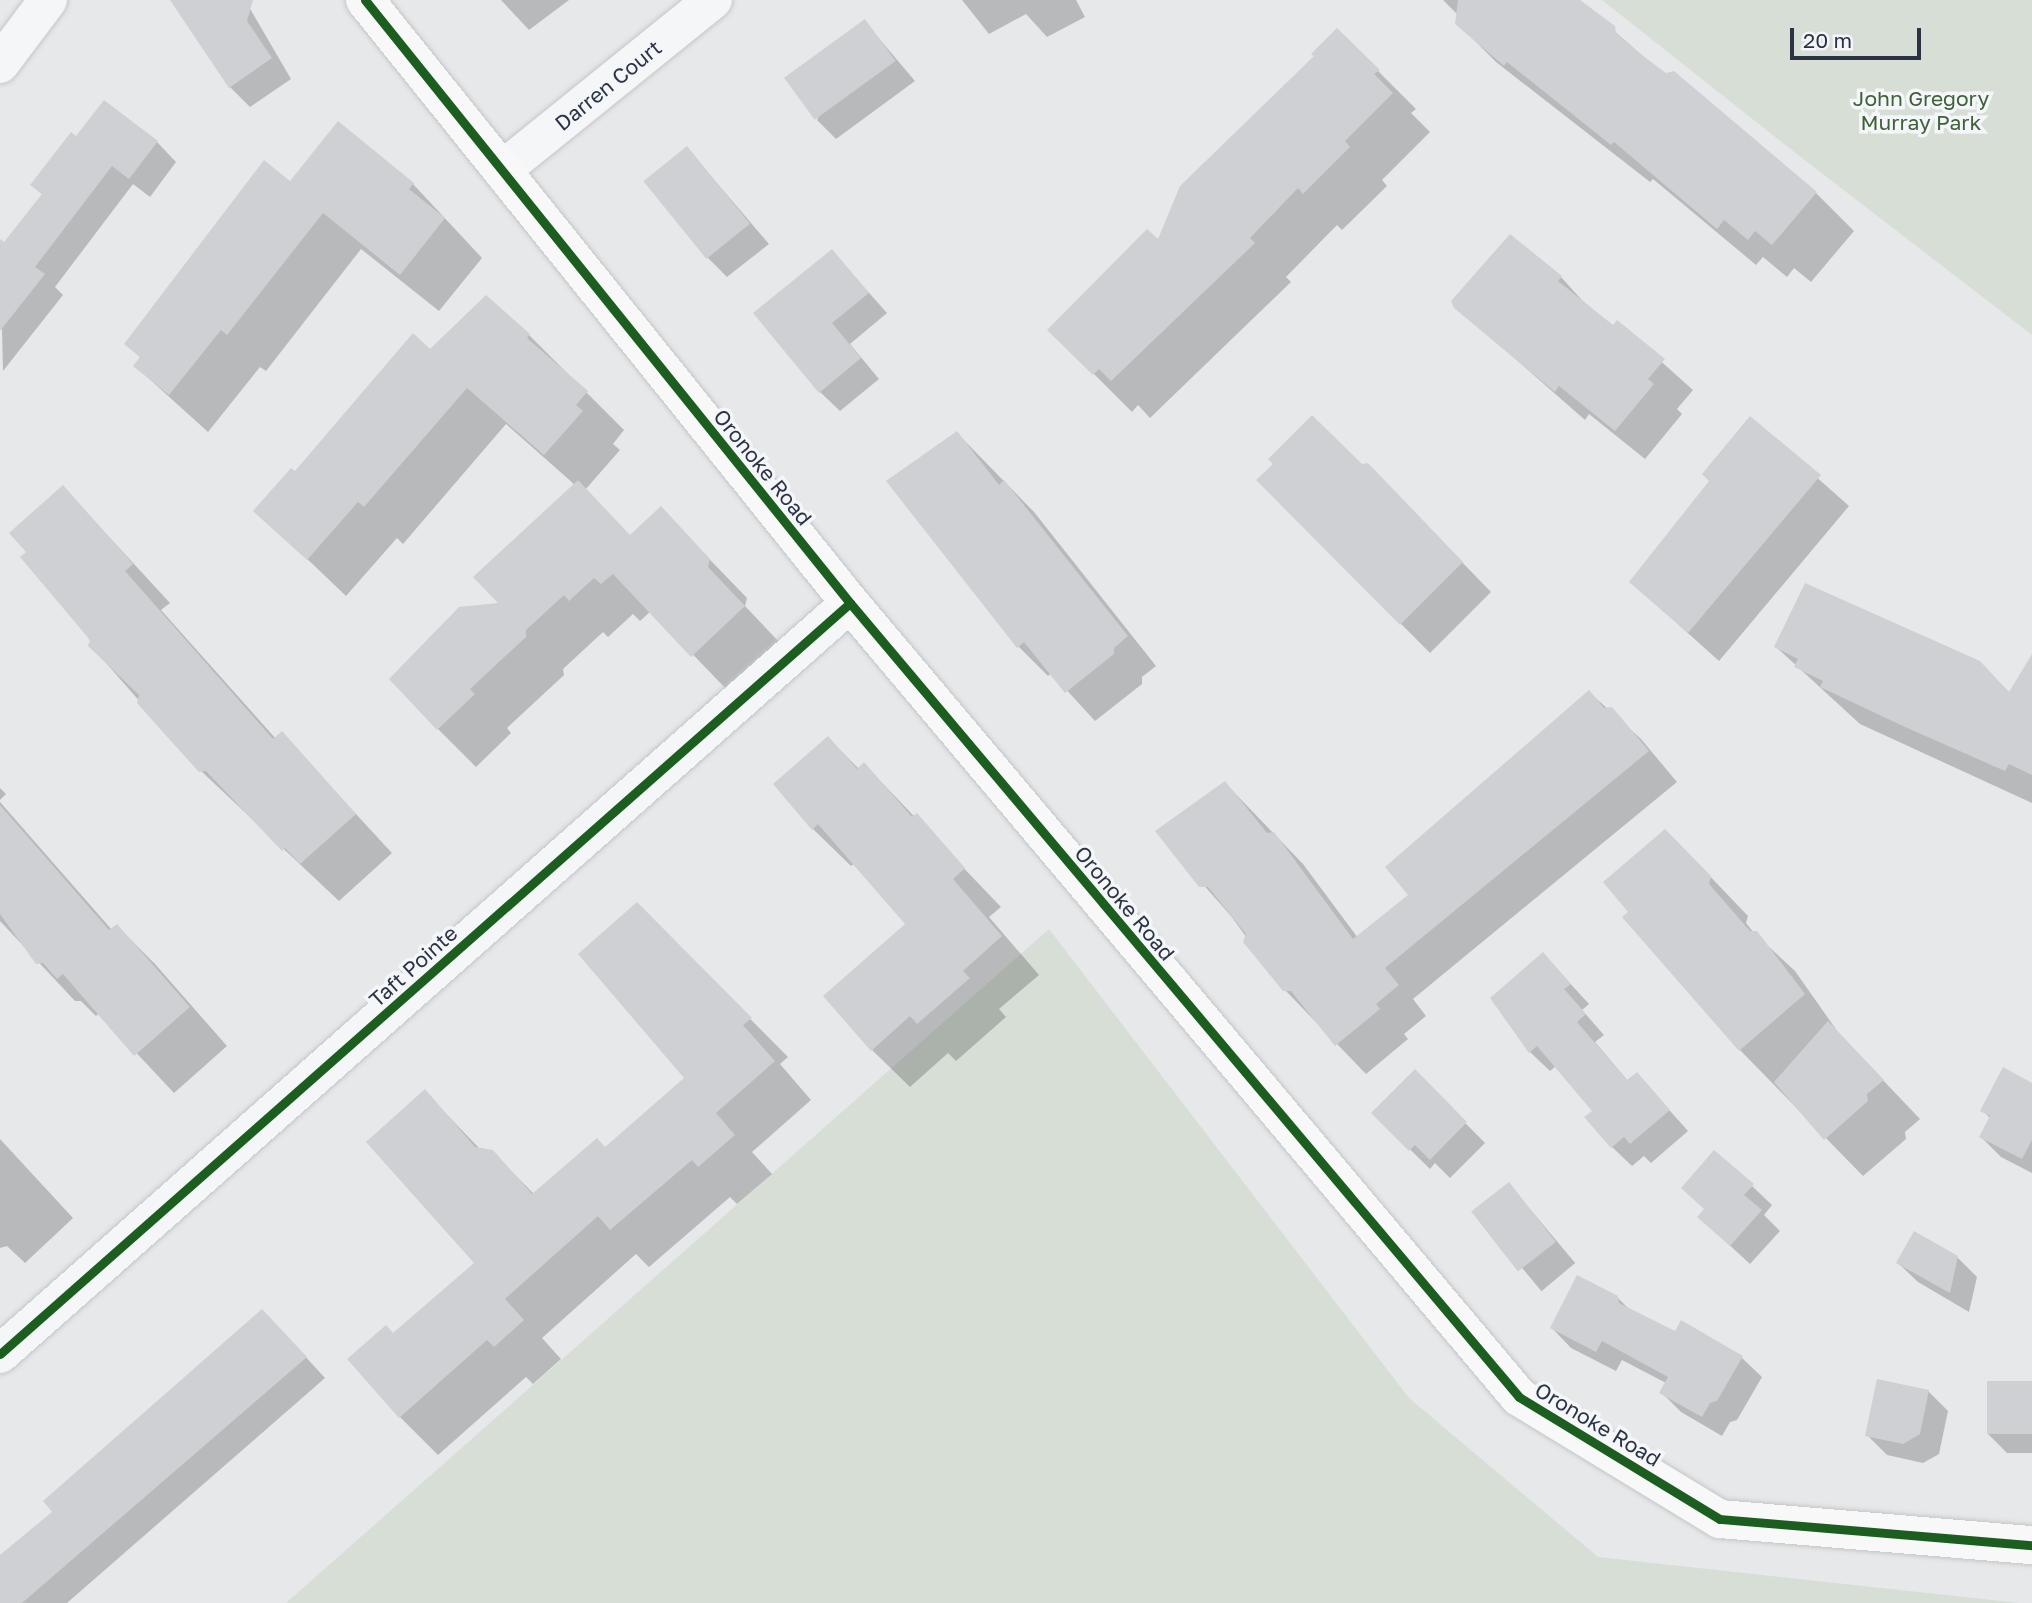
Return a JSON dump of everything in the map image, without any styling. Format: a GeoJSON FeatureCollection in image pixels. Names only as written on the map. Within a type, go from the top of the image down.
{"type":"FeatureCollection","features":[{"type":"Feature","properties":{"kind":"street"},"geometry":{"type":"LineString","coordinates":[[0,64],[48,0]]}},
{"type":"Feature","properties":{"kind":"street","name":"Oronoke Road"},"geometry":{"type":"LineString","coordinates":[[365,0],[850,603],[1519,1397],[1720,1519],[2032,1545]]}},
{"type":"Feature","properties":{"kind":"street","name":"Darren Court"},"geometry":{"type":"LineString","coordinates":[[502,170],[713,0]]}},
{"type":"Feature","properties":{"kind":"street","name":"Taft Pointe"},"geometry":{"type":"LineString","coordinates":[[0,1354],[850,603]]}},
{"type":"Feature","properties":{"kind":"green space","name":"John Gregory Murray Park"},"geometry":{"type":"Polygon","coordinates":[[[1602,0],[2032,0],[2032,335],[1793,151],[1602,0]]]}},
{"type":"Feature","properties":{"kind":"green space"},"geometry":{"type":"Polygon","coordinates":[[[1049,929],[1409,1398],[1598,1557],[2019,1603],[286,1603],[1049,929]]]}},
{"type":"Feature","properties":{"kind":"building"},"geometry":{"type":"Polygon","coordinates":[[[170,0],[253,0],[247,21],[272,58],[229,88],[170,0]]]}},
{"type":"Feature","properties":{"kind":"building"},"geometry":{"type":"Polygon","coordinates":[[[1458,0],[1580,0],[1615,26],[1616,33],[1643,56],[1666,73],[1674,71],[1817,192],[1772,245],[1755,231],[1748,240],[1724,220],[1717,229],[1614,142],[1611,145],[1507,62],[1504,66],[1455,24],[1458,0]]]}},
{"type":"Feature","properties":{"kind":"building"},"geometry":{"type":"Polygon","coordinates":[[[865,19],[896,61],[815,120],[784,78],[865,19]]]}},
{"type":"Feature","properties":{"kind":"building"},"geometry":{"type":"Polygon","coordinates":[[[1337,28],[1380,70],[1374,74],[1393,93],[1345,141],[1350,147],[1303,194],[1298,188],[1250,238],[1255,243],[1111,381],[1099,369],[1093,375],[1047,330],[1147,229],[1158,239],[1180,186],[1314,56],[1311,54],[1337,28]]]}},
{"type":"Feature","properties":{"kind":"building"},"geometry":{"type":"Polygon","coordinates":[[[104,100],[158,141],[129,179],[112,166],[35,267],[45,274],[0,331],[0,239],[4,242],[42,194],[30,185],[71,132],[76,136],[104,100]]]}},
{"type":"Feature","properties":{"kind":"building"},"geometry":{"type":"Polygon","coordinates":[[[338,121],[414,183],[409,189],[445,218],[400,275],[323,213],[227,335],[221,330],[169,395],[133,366],[140,357],[124,344],[264,160],[290,181],[338,121]]]}},
{"type":"Feature","properties":{"kind":"building"},"geometry":{"type":"Polygon","coordinates":[[[687,146],[750,224],[706,259],[643,181],[687,146]]]}},
{"type":"Feature","properties":{"kind":"building"},"geometry":{"type":"Polygon","coordinates":[[[1510,234],[1562,276],[1558,281],[1613,325],[1617,320],[1665,359],[1648,379],[1654,384],[1615,431],[1559,386],[1555,392],[1454,308],[1451,301],[1510,234]]]}},
{"type":"Feature","properties":{"kind":"building"},"geometry":{"type":"Polygon","coordinates":[[[832,249],[869,293],[832,323],[861,358],[819,393],[753,313],[832,249]]]}},
{"type":"Feature","properties":{"kind":"building"},"geometry":{"type":"Polygon","coordinates":[[[486,295],[530,334],[527,338],[588,391],[576,405],[583,411],[544,455],[467,388],[364,507],[358,502],[307,560],[253,511],[291,468],[295,471],[413,333],[430,349],[486,295]]]}},
{"type":"Feature","properties":{"kind":"building"},"geometry":{"type":"Polygon","coordinates":[[[1312,415],[1362,464],[1368,463],[1463,562],[1400,625],[1256,480],[1273,464],[1268,459],[1312,415]]]}},
{"type":"Feature","properties":{"kind":"building"},"geometry":{"type":"Polygon","coordinates":[[[1750,416],[1821,475],[1688,633],[1629,582],[1709,481],[1702,474],[1750,416]]]}},
{"type":"Feature","properties":{"kind":"building"},"geometry":{"type":"Polygon","coordinates":[[[957,431],[999,485],[1004,480],[1128,636],[1114,648],[1114,654],[1065,693],[1024,642],[1017,648],[886,481],[957,431]]]}},
{"type":"Feature","properties":{"kind":"building"},"geometry":{"type":"Polygon","coordinates":[[[578,480],[630,535],[661,506],[710,559],[708,567],[745,606],[691,657],[613,574],[601,584],[594,578],[569,601],[564,595],[526,630],[526,637],[470,689],[475,694],[437,730],[389,679],[459,607],[498,603],[473,577],[578,480]]]}},
{"type":"Feature","properties":{"kind":"building"},"geometry":{"type":"Polygon","coordinates":[[[63,485],[133,564],[125,571],[273,739],[282,731],[356,814],[300,864],[285,848],[282,851],[206,771],[199,772],[137,703],[139,695],[88,646],[90,640],[20,557],[26,552],[9,533],[63,485]]]}},
{"type":"Feature","properties":{"kind":"building"},"geometry":{"type":"Polygon","coordinates":[[[1805,583],[1980,661],[2009,692],[2032,654],[2032,775],[2009,764],[2005,771],[1905,727],[1820,687],[1823,681],[1794,667],[1798,659],[1774,647],[1805,583]]]}},
{"type":"Feature","properties":{"kind":"building"},"geometry":{"type":"Polygon","coordinates":[[[1589,690],[1604,708],[1612,707],[1649,751],[1385,968],[1399,985],[1376,1004],[1380,1009],[1335,1046],[1291,991],[1283,991],[1243,942],[1246,934],[1208,887],[1199,887],[1155,831],[1225,781],[1267,833],[1274,832],[1353,939],[1408,895],[1385,867],[1589,690]]]}},
{"type":"Feature","properties":{"kind":"building"},"geometry":{"type":"Polygon","coordinates":[[[828,736],[857,769],[864,762],[912,817],[917,813],[965,868],[953,879],[1002,936],[963,971],[970,978],[917,1024],[910,1016],[871,1051],[823,996],[905,924],[818,824],[812,830],[773,784],[828,736]]]}},
{"type":"Feature","properties":{"kind":"building"},"geometry":{"type":"Polygon","coordinates":[[[0,805],[109,930],[117,924],[190,1007],[134,1056],[63,974],[57,979],[43,963],[36,964],[0,914],[0,805]]]}},
{"type":"Feature","properties":{"kind":"building"},"geometry":{"type":"Polygon","coordinates":[[[1665,829],[1711,876],[1709,884],[1750,931],[1757,931],[1805,994],[1739,1051],[1622,917],[1628,912],[1603,882],[1665,829]]]}},
{"type":"Feature","properties":{"kind":"building"},"geometry":{"type":"Polygon","coordinates":[[[637,902],[752,1018],[743,1025],[775,1061],[716,1113],[735,1135],[698,1167],[692,1160],[610,1230],[598,1216],[505,1299],[524,1320],[494,1347],[487,1340],[399,1418],[347,1359],[386,1325],[393,1333],[474,1263],[366,1142],[425,1089],[475,1147],[493,1150],[532,1194],[597,1138],[605,1147],[684,1078],[578,954],[637,902]]]}},
{"type":"Feature","properties":{"kind":"building"},"geometry":{"type":"Polygon","coordinates":[[[1543,952],[1571,984],[1564,989],[1586,1014],[1577,1022],[1627,1080],[1637,1072],[1670,1110],[1630,1144],[1624,1137],[1611,1148],[1584,1117],[1592,1111],[1537,1046],[1529,1053],[1490,998],[1543,952]]]}},
{"type":"Feature","properties":{"kind":"building"},"geometry":{"type":"Polygon","coordinates":[[[1828,1021],[1884,1080],[1867,1094],[1868,1101],[1824,1140],[1774,1082],[1828,1021]]]}},
{"type":"Feature","properties":{"kind":"building"},"geometry":{"type":"Polygon","coordinates":[[[2003,1067],[2032,1083],[2032,1140],[2022,1159],[1979,1137],[1990,1116],[1980,1111],[2003,1067]]]}},
{"type":"Feature","properties":{"kind":"building"},"geometry":{"type":"Polygon","coordinates":[[[1415,1069],[1467,1122],[1430,1160],[1415,1145],[1409,1151],[1371,1113],[1415,1069]]]}},
{"type":"Feature","properties":{"kind":"building"},"geometry":{"type":"Polygon","coordinates":[[[1714,1150],[1754,1184],[1744,1195],[1762,1210],[1730,1246],[1697,1217],[1704,1209],[1681,1188],[1714,1150]]]}},
{"type":"Feature","properties":{"kind":"building"},"geometry":{"type":"Polygon","coordinates":[[[1509,1182],[1556,1242],[1518,1271],[1471,1212],[1509,1182]]]}},
{"type":"Feature","properties":{"kind":"building"},"geometry":{"type":"Polygon","coordinates":[[[1914,1231],[1958,1256],[1950,1293],[1896,1263],[1914,1231]]]}},
{"type":"Feature","properties":{"kind":"building"},"geometry":{"type":"Polygon","coordinates":[[[1577,1275],[1618,1296],[1619,1303],[1675,1331],[1681,1320],[1743,1356],[1717,1401],[1710,1403],[1702,1417],[1659,1393],[1668,1377],[1602,1341],[1596,1352],[1550,1328],[1577,1275]]]}},
{"type":"Feature","properties":{"kind":"building"},"geometry":{"type":"Polygon","coordinates":[[[262,1309],[307,1357],[22,1603],[0,1603],[0,1555],[52,1512],[43,1501],[262,1309]]]}},
{"type":"Feature","properties":{"kind":"building"},"geometry":{"type":"Polygon","coordinates":[[[1877,1379],[1929,1390],[1920,1434],[1903,1444],[1865,1436],[1877,1379]]]}},
{"type":"Feature","properties":{"kind":"building"},"geometry":{"type":"Polygon","coordinates":[[[1987,1381],[2032,1381],[2032,1434],[1987,1434],[1987,1381]]]}},
{"type":"Feature","properties":{"kind":"cycle path"},"geometry":{"type":"LineString","coordinates":[[365,0],[850,603],[1519,1397],[1720,1519],[2032,1545]]}},
{"type":"Feature","properties":{"kind":"cycle path"},"geometry":{"type":"LineString","coordinates":[[0,1354],[850,603]]}}]}
